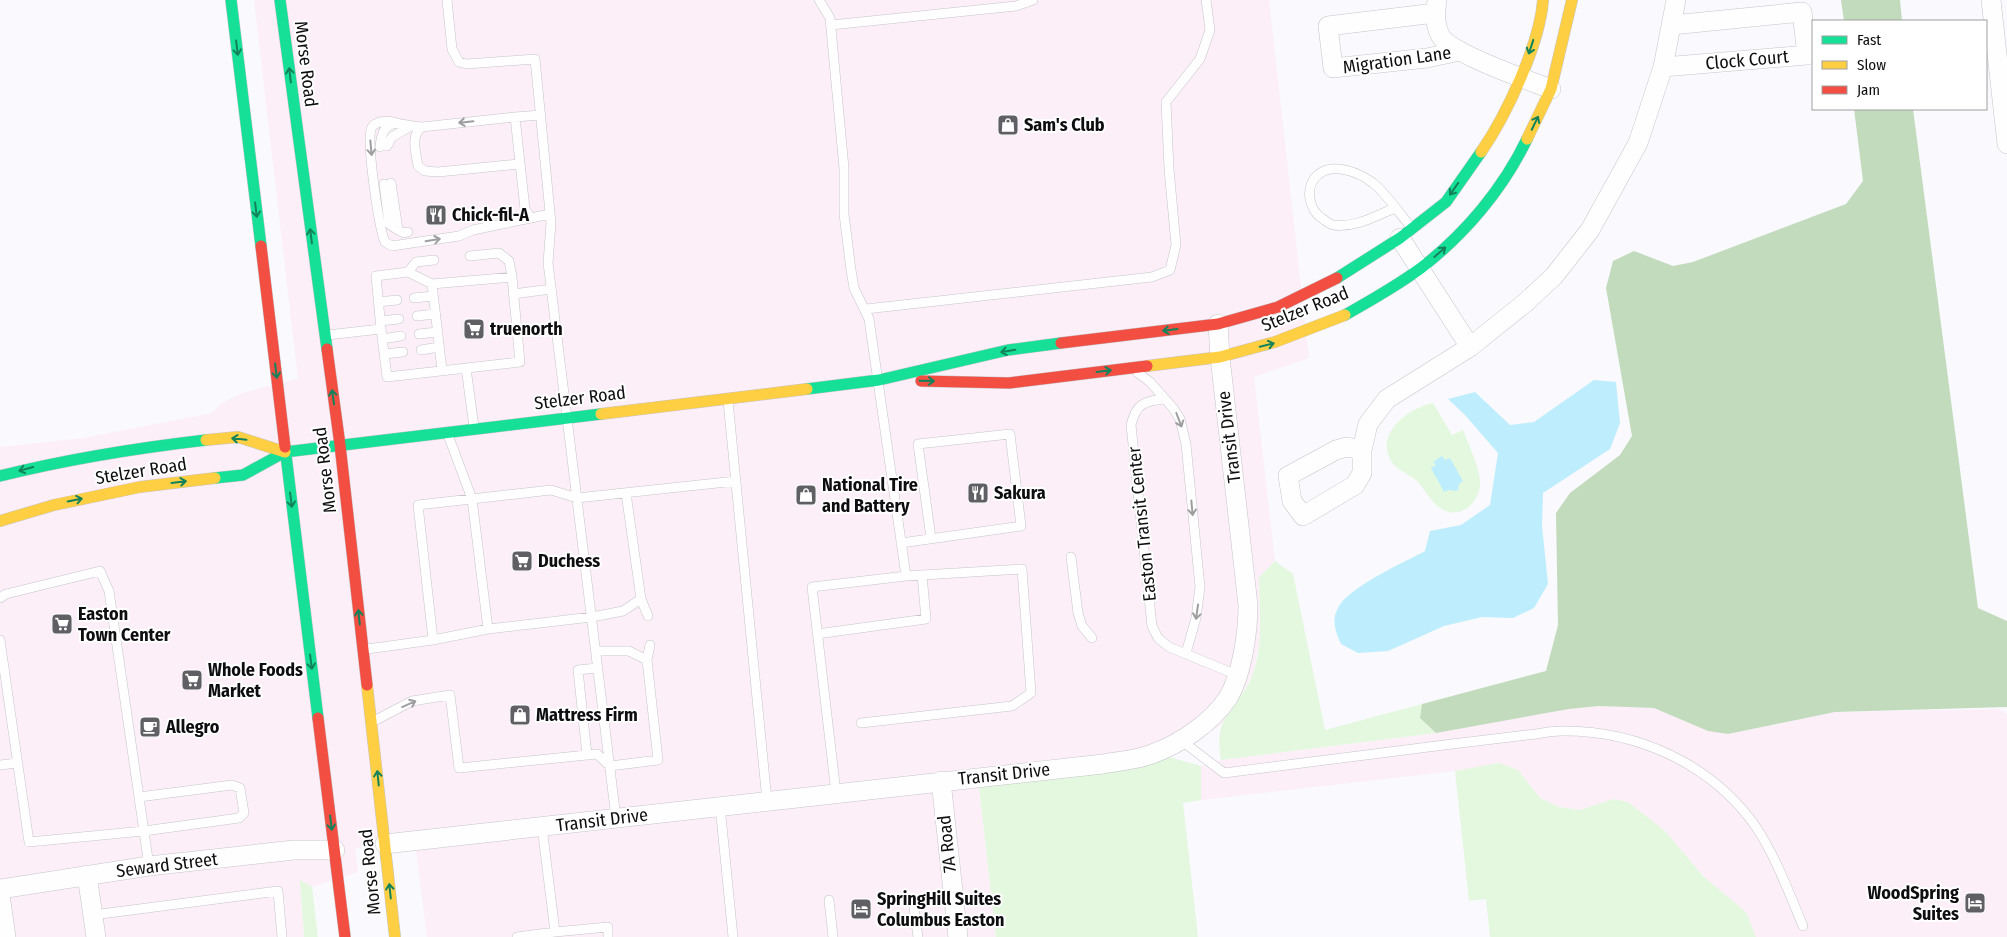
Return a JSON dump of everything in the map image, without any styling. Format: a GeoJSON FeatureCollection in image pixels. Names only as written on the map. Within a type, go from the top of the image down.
{"type":"FeatureCollection","features":[{"type":"Feature","properties":{"kind":"main road","name":"Morse Road"},"geometry":{"type":"LineString","coordinates":[[231,0],[345,937]]}},
{"type":"Feature","properties":{"kind":"main road","name":"Morse Road"},"geometry":{"type":"LineString","coordinates":[[280,0],[340,445],[395,937]]}},
{"type":"Feature","properties":{"kind":"main road","name":"Stelzer Road"},"geometry":{"type":"LineString","coordinates":[[0,520],[54,504],[140,487],[243,475],[285,452],[879,380],[1008,350],[1218,324],[1278,307],[1340,277],[1406,233],[1446,202],[1484,147],[1521,78],[1542,12],[1543,0]]}},
{"type":"Feature","properties":{"kind":"main road","name":"Stelzer Road"},"geometry":{"type":"LineString","coordinates":[[879,380],[1009,383],[1220,356],[1276,342],[1346,315],[1420,269],[1468,228],[1515,165],[1552,89],[1572,0]]}},
{"type":"Feature","properties":{"kind":"main road","name":"Stelzer Road"},"geometry":{"type":"LineString","coordinates":[[0,476],[51,463],[146,447],[238,437],[285,452]]}},
{"type":"Feature","properties":{"kind":"main road"},"geometry":{"type":"LineString","coordinates":[[25,482],[51,472],[70,461]]}},
{"type":"Feature","properties":{"kind":"street"},"geometry":{"type":"LineString","coordinates":[[1362,450],[1368,424],[1387,400],[1470,347],[1525,304],[1554,276],[1590,230],[1638,143],[1663,67],[1676,0]]}},
{"type":"Feature","properties":{"kind":"street"},"geometry":{"type":"LineString","coordinates":[[1991,0],[2007,144]]}},
{"type":"Feature","properties":{"kind":"street","name":"Migration Lane"},"geometry":{"type":"LineString","coordinates":[[1460,51],[1428,58],[1333,68],[1328,26],[1436,6],[1440,37],[1460,51],[1521,78],[1552,89]]}},
{"type":"Feature","properties":{"kind":"street","name":"Clock Court"},"geometry":{"type":"LineString","coordinates":[[1663,67],[1807,54],[1802,12],[1672,26]]}},
{"type":"Feature","properties":{"kind":"street"},"geometry":{"type":"LineString","coordinates":[[1406,233],[1420,269],[1470,347]]}},
{"type":"Feature","properties":{"kind":"street","name":"Transit Drive"},"geometry":{"type":"LineString","coordinates":[[385,844],[1103,764],[1150,755],[1182,741],[1205,722],[1228,698],[1237,675],[1248,623],[1248,605],[1218,324]]}},
{"type":"Feature","properties":{"kind":"street","name":"7A Road"},"geometry":{"type":"LineString","coordinates":[[940,781],[958,937]]}},
{"type":"Feature","properties":{"kind":"street","name":"Seward Street"},"geometry":{"type":"LineString","coordinates":[[0,889],[149,866],[294,850],[334,850]]}},
{"type":"Feature","properties":{"kind":"street"},"geometry":{"type":"LineString","coordinates":[[87,875],[96,937]]}},
{"type":"Feature","properties":{"kind":"street"},"geometry":{"type":"LineString","coordinates":[[0,895],[6,937]]}},
{"type":"Feature","properties":{"kind":"lane"},"geometry":{"type":"LineString","coordinates":[[447,0],[452,49],[459,62],[467,64],[535,59],[550,214],[548,262],[616,818]]}},
{"type":"Feature","properties":{"kind":"lane"},"geometry":{"type":"LineString","coordinates":[[819,0],[830,18],[831,25],[844,168],[844,214],[854,288],[869,318],[906,576]]}},
{"type":"Feature","properties":{"kind":"lane"},"geometry":{"type":"LineString","coordinates":[[831,25],[1016,6],[1033,0]]}},
{"type":"Feature","properties":{"kind":"lane"},"geometry":{"type":"LineString","coordinates":[[866,309],[1152,276],[1170,270],[1176,245],[1169,170],[1166,102],[1200,59],[1210,30],[1206,0]]}},
{"type":"Feature","properties":{"kind":"lane"},"geometry":{"type":"LineString","coordinates":[[541,115],[422,127],[390,121],[381,122],[373,126],[369,133],[381,233],[385,242],[392,246],[459,236],[473,230],[550,214]]}},
{"type":"Feature","properties":{"kind":"lane"},"geometry":{"type":"LineString","coordinates":[[515,117],[525,209],[531,218]]}},
{"type":"Feature","properties":{"kind":"lane"},"geometry":{"type":"LineString","coordinates":[[398,123],[392,124],[383,131],[381,137],[383,147],[392,137],[411,126]]}},
{"type":"Feature","properties":{"kind":"lane"},"geometry":{"type":"LineString","coordinates":[[422,127],[417,131],[415,137],[418,166],[425,171],[438,172],[520,164]]}},
{"type":"Feature","properties":{"kind":"lane"},"geometry":{"type":"LineString","coordinates":[[1395,208],[1354,225],[1332,224],[1318,216],[1311,205],[1310,187],[1318,174],[1327,170],[1350,170],[1374,183],[1395,208],[1406,233]]}},
{"type":"Feature","properties":{"kind":"lane"},"geometry":{"type":"LineString","coordinates":[[387,184],[389,224],[404,233],[408,232]]}},
{"type":"Feature","properties":{"kind":"lane"},"geometry":{"type":"LineString","coordinates":[[459,227],[473,230]]}},
{"type":"Feature","properties":{"kind":"lane"},"geometry":{"type":"LineString","coordinates":[[470,256],[499,253],[510,261],[512,277],[520,362],[386,377],[376,276],[408,272],[432,284],[512,277]]}},
{"type":"Feature","properties":{"kind":"lane"},"geometry":{"type":"LineString","coordinates":[[408,272],[416,262],[434,260]]}},
{"type":"Feature","properties":{"kind":"lane"},"geometry":{"type":"LineString","coordinates":[[432,284],[442,370]]}},
{"type":"Feature","properties":{"kind":"lane"},"geometry":{"type":"LineString","coordinates":[[513,294],[551,289]]}},
{"type":"Feature","properties":{"kind":"lane"},"geometry":{"type":"LineString","coordinates":[[414,298],[433,296]]}},
{"type":"Feature","properties":{"kind":"lane"},"geometry":{"type":"LineString","coordinates":[[378,302],[397,300]]}},
{"type":"Feature","properties":{"kind":"lane"},"geometry":{"type":"LineString","coordinates":[[417,316],[435,314]]}},
{"type":"Feature","properties":{"kind":"lane"},"geometry":{"type":"LineString","coordinates":[[381,330],[399,319]]}},
{"type":"Feature","properties":{"kind":"lane"},"geometry":{"type":"LineString","coordinates":[[324,335],[381,330],[401,336]]}},
{"type":"Feature","properties":{"kind":"lane"},"geometry":{"type":"LineString","coordinates":[[419,334],[437,332]]}},
{"type":"Feature","properties":{"kind":"lane"},"geometry":{"type":"LineString","coordinates":[[421,350],[439,347]]}},
{"type":"Feature","properties":{"kind":"lane"},"geometry":{"type":"LineString","coordinates":[[384,354],[403,352]]}},
{"type":"Feature","properties":{"kind":"lane"},"geometry":{"type":"LineString","coordinates":[[466,368],[474,429]]}},
{"type":"Feature","properties":{"kind":"lane"},"geometry":{"type":"LineString","coordinates":[[1127,368],[1142,375],[1173,408],[1180,419],[1186,444],[1200,587],[1196,618],[1186,653]]}},
{"type":"Feature","properties":{"kind":"lane"},"geometry":{"type":"LineString","coordinates":[[728,398],[767,801]]}},
{"type":"Feature","properties":{"kind":"lane","name":"Easton Transit Center"},"geometry":{"type":"LineString","coordinates":[[1164,399],[1152,400],[1139,407],[1134,412],[1131,425],[1152,626],[1158,638],[1169,647],[1237,675]]}},
{"type":"Feature","properties":{"kind":"lane"},"geometry":{"type":"LineString","coordinates":[[447,432],[472,499],[488,629]]}},
{"type":"Feature","properties":{"kind":"lane"},"geometry":{"type":"LineString","coordinates":[[901,543],[1021,526],[1010,434],[918,444],[931,538]]}},
{"type":"Feature","properties":{"kind":"lane"},"geometry":{"type":"LineString","coordinates":[[433,640],[418,505],[551,490],[577,498],[736,481]]}},
{"type":"Feature","properties":{"kind":"lane"},"geometry":{"type":"LineString","coordinates":[[626,493],[641,599],[648,616]]}},
{"type":"Feature","properties":{"kind":"lane"},"geometry":{"type":"LineString","coordinates":[[1071,557],[1078,614],[1082,626],[1092,638]]}},
{"type":"Feature","properties":{"kind":"lane"},"geometry":{"type":"LineString","coordinates":[[836,793],[812,587],[906,576],[1022,569],[1031,693],[1012,706],[861,723]]}},
{"type":"Feature","properties":{"kind":"lane"},"geometry":{"type":"LineString","coordinates":[[0,598],[6,594],[100,571],[109,591],[149,866]]}},
{"type":"Feature","properties":{"kind":"lane"},"geometry":{"type":"LineString","coordinates":[[817,634],[926,619],[922,575]]}},
{"type":"Feature","properties":{"kind":"lane"},"geometry":{"type":"LineString","coordinates":[[363,650],[433,640],[488,629],[623,611],[641,599]]}},
{"type":"Feature","properties":{"kind":"lane"},"geometry":{"type":"LineString","coordinates":[[0,640],[28,842],[144,831],[239,818],[244,813],[240,788],[232,786],[139,796]]}},
{"type":"Feature","properties":{"kind":"lane"},"geometry":{"type":"LineString","coordinates":[[371,723],[412,701],[450,696],[459,768],[597,754],[610,766],[658,760],[647,660],[650,644]]}},
{"type":"Feature","properties":{"kind":"lane"},"geometry":{"type":"LineString","coordinates":[[596,650],[629,651],[647,660]]}},
{"type":"Feature","properties":{"kind":"lane"},"geometry":{"type":"LineString","coordinates":[[587,755],[578,670],[598,668]]}},
{"type":"Feature","properties":{"kind":"lane"},"geometry":{"type":"LineString","coordinates":[[1182,741],[1224,773],[1561,731],[1618,736],[1658,748],[1685,762],[1714,783],[1737,804],[1756,828],[1769,850],[1803,926]]}},
{"type":"Feature","properties":{"kind":"lane"},"geometry":{"type":"LineString","coordinates":[[0,766],[17,763]]}},
{"type":"Feature","properties":{"kind":"lane"},"geometry":{"type":"LineString","coordinates":[[720,806],[733,937]]}},
{"type":"Feature","properties":{"kind":"lane"},"geometry":{"type":"LineString","coordinates":[[542,827],[554,932]]}},
{"type":"Feature","properties":{"kind":"lane"},"geometry":{"type":"LineString","coordinates":[[93,915],[278,892],[282,937]]}},
{"type":"Feature","properties":{"kind":"lane"},"geometry":{"type":"LineString","coordinates":[[829,900],[833,937]]}},
{"type":"Feature","properties":{"kind":"lane"},"geometry":{"type":"LineString","coordinates":[[914,908],[918,937]]}},
{"type":"Feature","properties":{"kind":"lane"},"geometry":{"type":"LineString","coordinates":[[517,937],[554,932],[573,933],[608,927],[608,937]]}},
{"type":"Feature","properties":{"kind":"shaded area"},"geometry":{"type":"Polygon","coordinates":[[[254,0],[1269,0],[1309,358],[1254,377],[1275,561],[1259,577],[1260,640],[1253,673],[1239,700],[1223,723],[1196,743],[1169,757],[1140,767],[979,787],[996,937],[427,937],[415,842],[355,848],[358,872],[312,887],[300,880],[304,937],[0,937],[0,447],[84,438],[212,413],[221,404],[242,393],[298,379],[254,0]]]}},
{"type":"Feature","properties":{"kind":"shaded area"},"geometry":{"type":"Polygon","coordinates":[[[1599,706],[1654,708],[1708,731],[1728,734],[1835,712],[1999,709],[2007,714],[2007,937],[1756,937],[1746,912],[1704,877],[1665,831],[1614,799],[1580,810],[1559,807],[1540,798],[1518,770],[1499,763],[1455,771],[1201,800],[1201,766],[1221,760],[1436,733],[1569,709],[1599,706]]]}},
{"type":"Feature","properties":{"kind":"green space"},"geometry":{"type":"Polygon","coordinates":[[[1841,0],[1900,0],[1902,20],[1844,20],[1841,0]]]}},
{"type":"Feature","properties":{"kind":"green space"},"geometry":{"type":"Polygon","coordinates":[[[1854,110],[1913,110],[1978,608],[2007,621],[2007,707],[1835,712],[1728,734],[1708,731],[1654,708],[1599,706],[1569,709],[1436,733],[1420,718],[1422,704],[1546,671],[1558,625],[1556,513],[1570,493],[1620,455],[1632,436],[1606,288],[1613,261],[1634,251],[1673,266],[1693,262],[1846,204],[1863,181],[1854,110]]]}},
{"type":"Feature","properties":{"kind":"green space"},"geometry":{"type":"Polygon","coordinates":[[[1433,403],[1452,435],[1463,430],[1479,474],[1480,488],[1477,495],[1473,502],[1462,511],[1448,512],[1440,508],[1418,482],[1393,464],[1387,451],[1387,441],[1397,423],[1414,410],[1433,403]]]}},
{"type":"Feature","properties":{"kind":"green space"},"geometry":{"type":"Polygon","coordinates":[[[1275,561],[1293,574],[1325,730],[1422,704],[1420,718],[1436,733],[1221,760],[1219,741],[1223,722],[1250,680],[1259,650],[1259,577],[1275,561]]]}},
{"type":"Feature","properties":{"kind":"green space"},"geometry":{"type":"Polygon","coordinates":[[[1169,757],[1201,766],[1201,800],[1183,803],[1198,937],[996,937],[979,787],[1140,767],[1169,757]]]}},
{"type":"Feature","properties":{"kind":"green space"},"geometry":{"type":"Polygon","coordinates":[[[1499,763],[1518,770],[1540,798],[1559,807],[1580,810],[1614,799],[1628,802],[1665,831],[1704,877],[1746,912],[1756,937],[1490,937],[1486,899],[1469,901],[1455,771],[1499,763]]]}},
{"type":"Feature","properties":{"kind":"green space"},"geometry":{"type":"Polygon","coordinates":[[[300,880],[312,887],[318,937],[304,937],[300,880]]]}},
{"type":"Feature","properties":{"kind":"water"},"geometry":{"type":"Polygon","coordinates":[[[1594,380],[1616,382],[1620,423],[1610,449],[1543,493],[1542,526],[1548,584],[1534,608],[1513,618],[1482,617],[1444,626],[1388,651],[1358,653],[1341,644],[1336,631],[1335,617],[1338,608],[1344,600],[1377,576],[1425,551],[1430,531],[1461,525],[1490,505],[1498,453],[1465,415],[1448,399],[1475,392],[1510,425],[1534,422],[1594,380]]]}},
{"type":"Feature","properties":{"kind":"water"},"geometry":{"type":"Polygon","coordinates":[[[1442,456],[1445,460],[1450,458],[1463,481],[1459,484],[1456,491],[1449,490],[1444,492],[1431,468],[1436,465],[1433,462],[1442,456]]]}},
{"type":"Feature","properties":{"kind":"traffic: fast"},"geometry":{"type":"LineString","coordinates":[[231,0],[261,246]]}},
{"type":"Feature","properties":{"kind":"traffic: fast"},"geometry":{"type":"LineString","coordinates":[[280,0],[327,349]]}},
{"type":"Feature","properties":{"kind":"traffic: fast"},"geometry":{"type":"LineString","coordinates":[[1345,315],[1384,293],[1421,268],[1453,241],[1495,193],[1527,139]]}},
{"type":"Feature","properties":{"kind":"traffic: fast"},"geometry":{"type":"LineString","coordinates":[[1337,278],[1400,238],[1446,202],[1481,152]]}},
{"type":"Feature","properties":{"kind":"traffic: fast"},"geometry":{"type":"LineString","coordinates":[[807,389],[879,380],[1008,350],[1061,343]]}},
{"type":"Feature","properties":{"kind":"traffic: fast"},"geometry":{"type":"LineString","coordinates":[[215,478],[243,475],[285,452],[601,414]]}},
{"type":"Feature","properties":{"kind":"traffic: fast"},"geometry":{"type":"LineString","coordinates":[[0,476],[51,464],[206,440]]}},
{"type":"Feature","properties":{"kind":"traffic: fast"},"geometry":{"type":"LineString","coordinates":[[285,447],[318,718]]}},
{"type":"Feature","properties":{"kind":"traffic: slow"},"geometry":{"type":"LineString","coordinates":[[1481,152],[1511,100],[1529,58],[1536,37],[1543,0]]}},
{"type":"Feature","properties":{"kind":"traffic: slow"},"geometry":{"type":"LineString","coordinates":[[1527,139],[1551,89],[1572,0]]}},
{"type":"Feature","properties":{"kind":"traffic: slow"},"geometry":{"type":"LineString","coordinates":[[1147,366],[1220,357],[1275,342],[1345,315]]}},
{"type":"Feature","properties":{"kind":"traffic: slow"},"geometry":{"type":"LineString","coordinates":[[601,414],[807,389]]}},
{"type":"Feature","properties":{"kind":"traffic: slow"},"geometry":{"type":"LineString","coordinates":[[206,440],[238,437],[285,452]]}},
{"type":"Feature","properties":{"kind":"traffic: slow"},"geometry":{"type":"LineString","coordinates":[[0,521],[54,505],[140,487],[215,478]]}},
{"type":"Feature","properties":{"kind":"traffic: slow"},"geometry":{"type":"LineString","coordinates":[[367,685],[395,937]]}},
{"type":"Feature","properties":{"kind":"traffic: jam"},"geometry":{"type":"LineString","coordinates":[[261,246],[285,447]]}},
{"type":"Feature","properties":{"kind":"traffic: jam"},"geometry":{"type":"LineString","coordinates":[[1061,343],[1218,324],[1278,307],[1337,278]]}},
{"type":"Feature","properties":{"kind":"traffic: jam"},"geometry":{"type":"LineString","coordinates":[[327,349],[340,445],[367,685]]}},
{"type":"Feature","properties":{"kind":"traffic: jam"},"geometry":{"type":"LineString","coordinates":[[921,381],[1009,383],[1147,366]]}},
{"type":"Feature","properties":{"kind":"traffic: jam"},"geometry":{"type":"LineString","coordinates":[[318,718],[345,937]]}},
{"type":"Feature","properties":{"kind":"place","name":"Sam's Club"},"geometry":{"type":"Point","coordinates":[1008,125]}},
{"type":"Feature","properties":{"kind":"place","name":"Chick-fil-A"},"geometry":{"type":"Point","coordinates":[436,215]}},
{"type":"Feature","properties":{"kind":"place","name":"truenorth"},"geometry":{"type":"Point","coordinates":[474,329]}},
{"type":"Feature","properties":{"kind":"place","name":"Sakura"},"geometry":{"type":"Point","coordinates":[978,493]}},
{"type":"Feature","properties":{"kind":"place","name":"National Tire and Battery"},"geometry":{"type":"Point","coordinates":[806,495]}},
{"type":"Feature","properties":{"kind":"place","name":"Duchess"},"geometry":{"type":"Point","coordinates":[522,561]}},
{"type":"Feature","properties":{"kind":"place","name":"Easton Town Center"},"geometry":{"type":"Point","coordinates":[62,624]}},
{"type":"Feature","properties":{"kind":"place","name":"Whole Foods Market"},"geometry":{"type":"Point","coordinates":[192,680]}},
{"type":"Feature","properties":{"kind":"place","name":"Mattress Firm"},"geometry":{"type":"Point","coordinates":[520,715]}},
{"type":"Feature","properties":{"kind":"place","name":"Allegro"},"geometry":{"type":"Point","coordinates":[150,727]}},
{"type":"Feature","properties":{"kind":"place","name":"WoodSpring Suites"},"geometry":{"type":"Point","coordinates":[1975,903]}},
{"type":"Feature","properties":{"kind":"place","name":"SpringHill Suites Columbus Easton"},"geometry":{"type":"Point","coordinates":[861,909]}}]}
